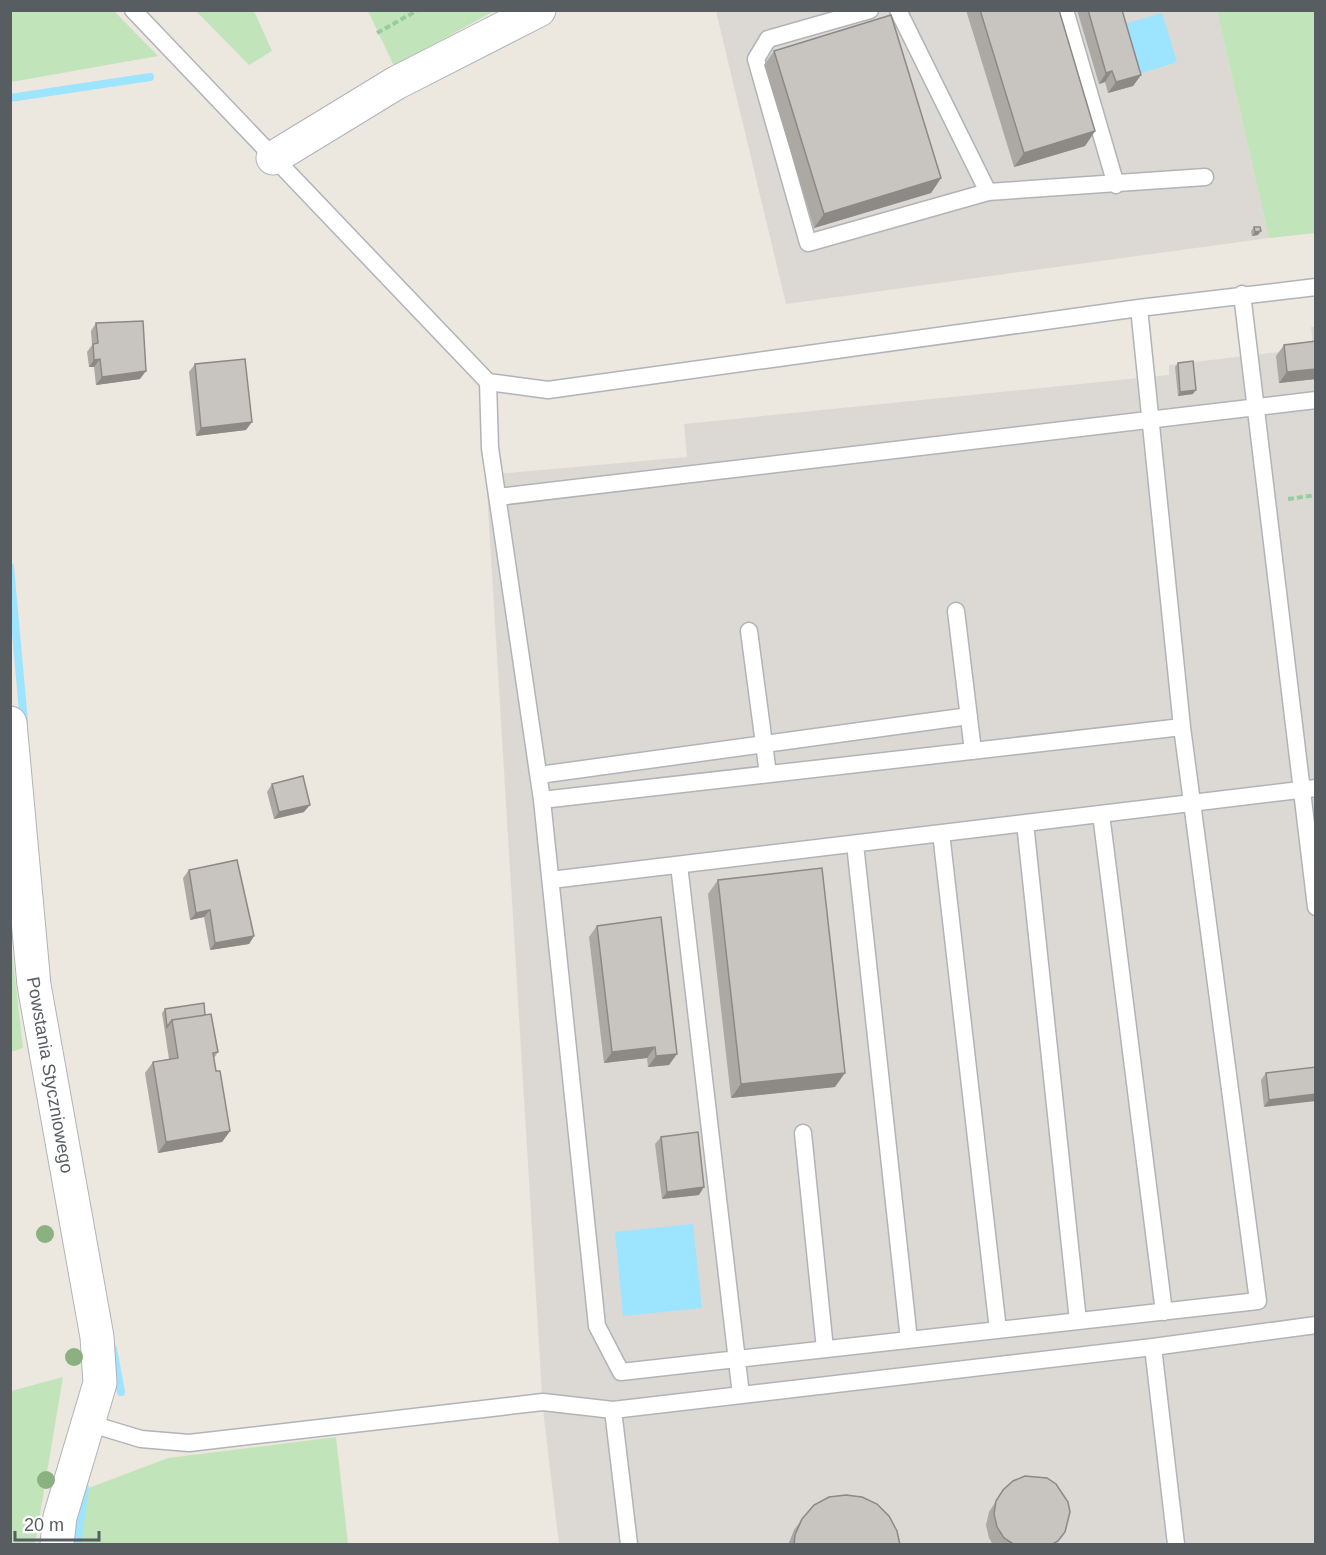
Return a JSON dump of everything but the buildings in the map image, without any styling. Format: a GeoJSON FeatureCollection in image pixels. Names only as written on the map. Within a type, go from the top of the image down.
{"type":"FeatureCollection","features":[{"type":"Feature","properties":{"kind":"street"},"geometry":{"type":"LineString","coordinates":[[273,159],[396,83],[539,10]]}},
{"type":"Feature","properties":{"kind":"street","name":"Powstania Styczniowego"},"geometry":{"type":"LineString","coordinates":[[10,723],[34,985],[97,1337],[100,1383],[60,1517],[57,1545]]}},
{"type":"Feature","properties":{"kind":"lane"},"geometry":{"type":"LineString","coordinates":[[133,10],[488,382],[548,390],[1242,294],[1316,287]]}},
{"type":"Feature","properties":{"kind":"lane"},"geometry":{"type":"LineString","coordinates":[[870,10],[768,39],[756,59],[808,243],[988,192],[1116,185],[1205,177]]}},
{"type":"Feature","properties":{"kind":"lane"},"geometry":{"type":"LineString","coordinates":[[898,10],[988,192]]}},
{"type":"Feature","properties":{"kind":"lane"},"geometry":{"type":"LineString","coordinates":[[1065,10],[1116,185]]}},
{"type":"Feature","properties":{"kind":"lane"},"geometry":{"type":"LineString","coordinates":[[1242,294],[1255,407],[1309,789],[1316,907]]}},
{"type":"Feature","properties":{"kind":"lane"},"geometry":{"type":"LineString","coordinates":[[488,382],[490,447],[542,800],[597,1326],[621,1372],[1164,1312],[1258,1301],[1191,803],[1139,308]]}},
{"type":"Feature","properties":{"kind":"lane"},"geometry":{"type":"LineString","coordinates":[[498,497],[1316,400]]}},
{"type":"Feature","properties":{"kind":"lane"},"geometry":{"type":"LineString","coordinates":[[956,611],[973,751]]}},
{"type":"Feature","properties":{"kind":"lane"},"geometry":{"type":"LineString","coordinates":[[749,631],[768,774]]}},
{"type":"Feature","properties":{"kind":"lane"},"geometry":{"type":"LineString","coordinates":[[539,775],[764,742],[969,716]]}},
{"type":"Feature","properties":{"kind":"lane"},"geometry":{"type":"LineString","coordinates":[[542,800],[1182,727]]}},
{"type":"Feature","properties":{"kind":"lane"},"geometry":{"type":"LineString","coordinates":[[551,880],[1309,789]]}},
{"type":"Feature","properties":{"kind":"lane"},"geometry":{"type":"LineString","coordinates":[[1101,814],[1164,1312]]}},
{"type":"Feature","properties":{"kind":"lane"},"geometry":{"type":"LineString","coordinates":[[1025,823],[1078,1321]]}},
{"type":"Feature","properties":{"kind":"lane"},"geometry":{"type":"LineString","coordinates":[[941,833],[998,1330]]}},
{"type":"Feature","properties":{"kind":"lane"},"geometry":{"type":"LineString","coordinates":[[855,843],[909,1340]]}},
{"type":"Feature","properties":{"kind":"lane"},"geometry":{"type":"LineString","coordinates":[[679,865],[741,1395]]}},
{"type":"Feature","properties":{"kind":"lane"},"geometry":{"type":"LineString","coordinates":[[803,1133],[825,1349]]}},
{"type":"Feature","properties":{"kind":"lane"},"geometry":{"type":"LineString","coordinates":[[88,1423],[141,1439],[189,1443],[543,1402],[613,1410],[1153,1347],[1316,1324]]}},
{"type":"Feature","properties":{"kind":"lane"},"geometry":{"type":"LineString","coordinates":[[1153,1347],[1176,1545]]}},
{"type":"Feature","properties":{"kind":"lane"},"geometry":{"type":"LineString","coordinates":[[613,1410],[629,1545]]}},
{"type":"Feature","properties":{"kind":"path"},"geometry":{"type":"LineString","coordinates":[[377,33],[418,10]]}},
{"type":"Feature","properties":{"kind":"shaded area"},"geometry":{"type":"Polygon","coordinates":[[[716,11],[1217,11],[1269,238],[786,304],[716,11]]]}},
{"type":"Feature","properties":{"kind":"shaded area"},"geometry":{"type":"Polygon","coordinates":[[[1311,327],[1315,327],[1315,1544],[559,1544],[543,1410],[486,475],[687,457],[684,424],[1169,375],[1169,365],[1313,348],[1311,327]]]}},
{"type":"Feature","properties":{"kind":"green space"},"geometry":{"type":"Polygon","coordinates":[[[11,10],[114,11],[158,56],[11,82],[11,10]]]}},
{"type":"Feature","properties":{"kind":"green space"},"geometry":{"type":"Polygon","coordinates":[[[196,11],[254,11],[272,51],[249,65],[196,11]]]}},
{"type":"Feature","properties":{"kind":"green space"},"geometry":{"type":"Polygon","coordinates":[[[368,11],[494,11],[394,66],[368,11]]]}},
{"type":"Feature","properties":{"kind":"green space"},"geometry":{"type":"Polygon","coordinates":[[[1217,11],[1315,11],[1315,233],[1269,238],[1217,11]]]}},
{"type":"Feature","properties":{"kind":"green space"},"geometry":{"type":"Polygon","coordinates":[[[10,945],[23,1048],[11,1052],[10,945]]]}},
{"type":"Feature","properties":{"kind":"green space"},"geometry":{"type":"Polygon","coordinates":[[[63,1377],[35,1544],[11,1544],[11,1391],[63,1377]]]}},
{"type":"Feature","properties":{"kind":"green space"},"geometry":{"type":"Polygon","coordinates":[[[336,1437],[348,1544],[71,1544],[78,1492],[168,1458],[336,1437]]]}},
{"type":"Feature","properties":{"kind":"water"},"geometry":{"type":"Polygon","coordinates":[[[1162,13],[1177,62],[1136,75],[1121,25],[1162,13]]]}},
{"type":"Feature","properties":{"kind":"water"},"geometry":{"type":"Polygon","coordinates":[[[693,1224],[702,1308],[623,1316],[615,1232],[693,1224]]]}},
{"type":"Feature","properties":{"kind":"waterway"},"geometry":{"type":"LineString","coordinates":[[10,98],[150,77]]}},
{"type":"Feature","properties":{"kind":"waterway"},"geometry":{"type":"LineString","coordinates":[[10,567],[24,722]]}},
{"type":"Feature","properties":{"kind":"waterway"},"geometry":{"type":"LineString","coordinates":[[113,1349],[121,1392]]}},
{"type":"Feature","properties":{"kind":"waterway"},"geometry":{"type":"LineString","coordinates":[[77,1544],[85,1488]]}}]}
